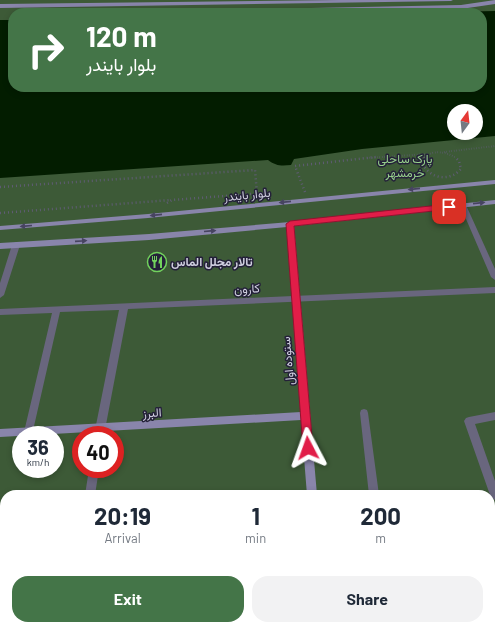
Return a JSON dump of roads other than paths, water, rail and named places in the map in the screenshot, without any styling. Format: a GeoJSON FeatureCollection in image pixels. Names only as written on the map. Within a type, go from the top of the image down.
{"type":"FeatureCollection","features":[{"type":"Feature","properties":{"kind":"street"},"geometry":{"type":"LineString","coordinates":[[129,8],[136,0]]}},
{"type":"Feature","properties":{"kind":"street"},"geometry":{"type":"LineString","coordinates":[[140,8],[147,0]]}},
{"type":"Feature","properties":{"kind":"street"},"geometry":{"type":"LineString","coordinates":[[0,6],[451,0]]}},
{"type":"Feature","properties":{"kind":"street"},"geometry":{"type":"LineString","coordinates":[[411,8],[461,7],[495,2]]}},
{"type":"Feature","properties":{"kind":"street","name":"بلوار بایندر"},"geometry":{"type":"LineString","coordinates":[[0,228],[156,215],[495,182]]}},
{"type":"Feature","properties":{"kind":"street"},"geometry":{"type":"LineString","coordinates":[[0,246],[149,236],[290,224],[495,202]]}},
{"type":"Feature","properties":{"kind":"street"},"geometry":{"type":"LineString","coordinates":[[463,205],[495,277]]}},
{"type":"Feature","properties":{"kind":"street","name":"ستوده اول"},"geometry":{"type":"LineString","coordinates":[[290,224],[312,490]]}},
{"type":"Feature","properties":{"kind":"street"},"geometry":{"type":"LineString","coordinates":[[0,295],[16,245]]}},
{"type":"Feature","properties":{"kind":"street","name":"کارون"},"geometry":{"type":"LineString","coordinates":[[0,312],[495,290]]}},
{"type":"Feature","properties":{"kind":"street"},"geometry":{"type":"LineString","coordinates":[[101,426],[124,307]]}},
{"type":"Feature","properties":{"kind":"street"},"geometry":{"type":"LineString","coordinates":[[30,426],[57,310]]}},
{"type":"Feature","properties":{"kind":"street"},"geometry":{"type":"LineString","coordinates":[[364,412],[373,490]]}},
{"type":"Feature","properties":{"kind":"street","name":"البرز"},"geometry":{"type":"LineString","coordinates":[[124,430],[306,416]]}},
{"type":"Feature","properties":{"kind":"street"},"geometry":{"type":"LineString","coordinates":[[493,490],[469,421],[495,416]]}},
{"type":"Feature","properties":{"kind":"street","name":"البرز"},"geometry":{"type":"LineString","coordinates":[[0,433],[12,433]]}},
{"type":"Feature","properties":{"kind":"street"},"geometry":{"type":"LineString","coordinates":[[91,490],[93,478]]}},
{"type":"Feature","properties":{"kind":"place","name":"تالار مجلل الماس"},"geometry":{"type":"Point","coordinates":[157,262]}},
{"type":"Feature","properties":{"kind":"park label","name":"پارک ساحلی خرمشهر"},"geometry":{"type":"Point","coordinates":[405,166]}}]}
